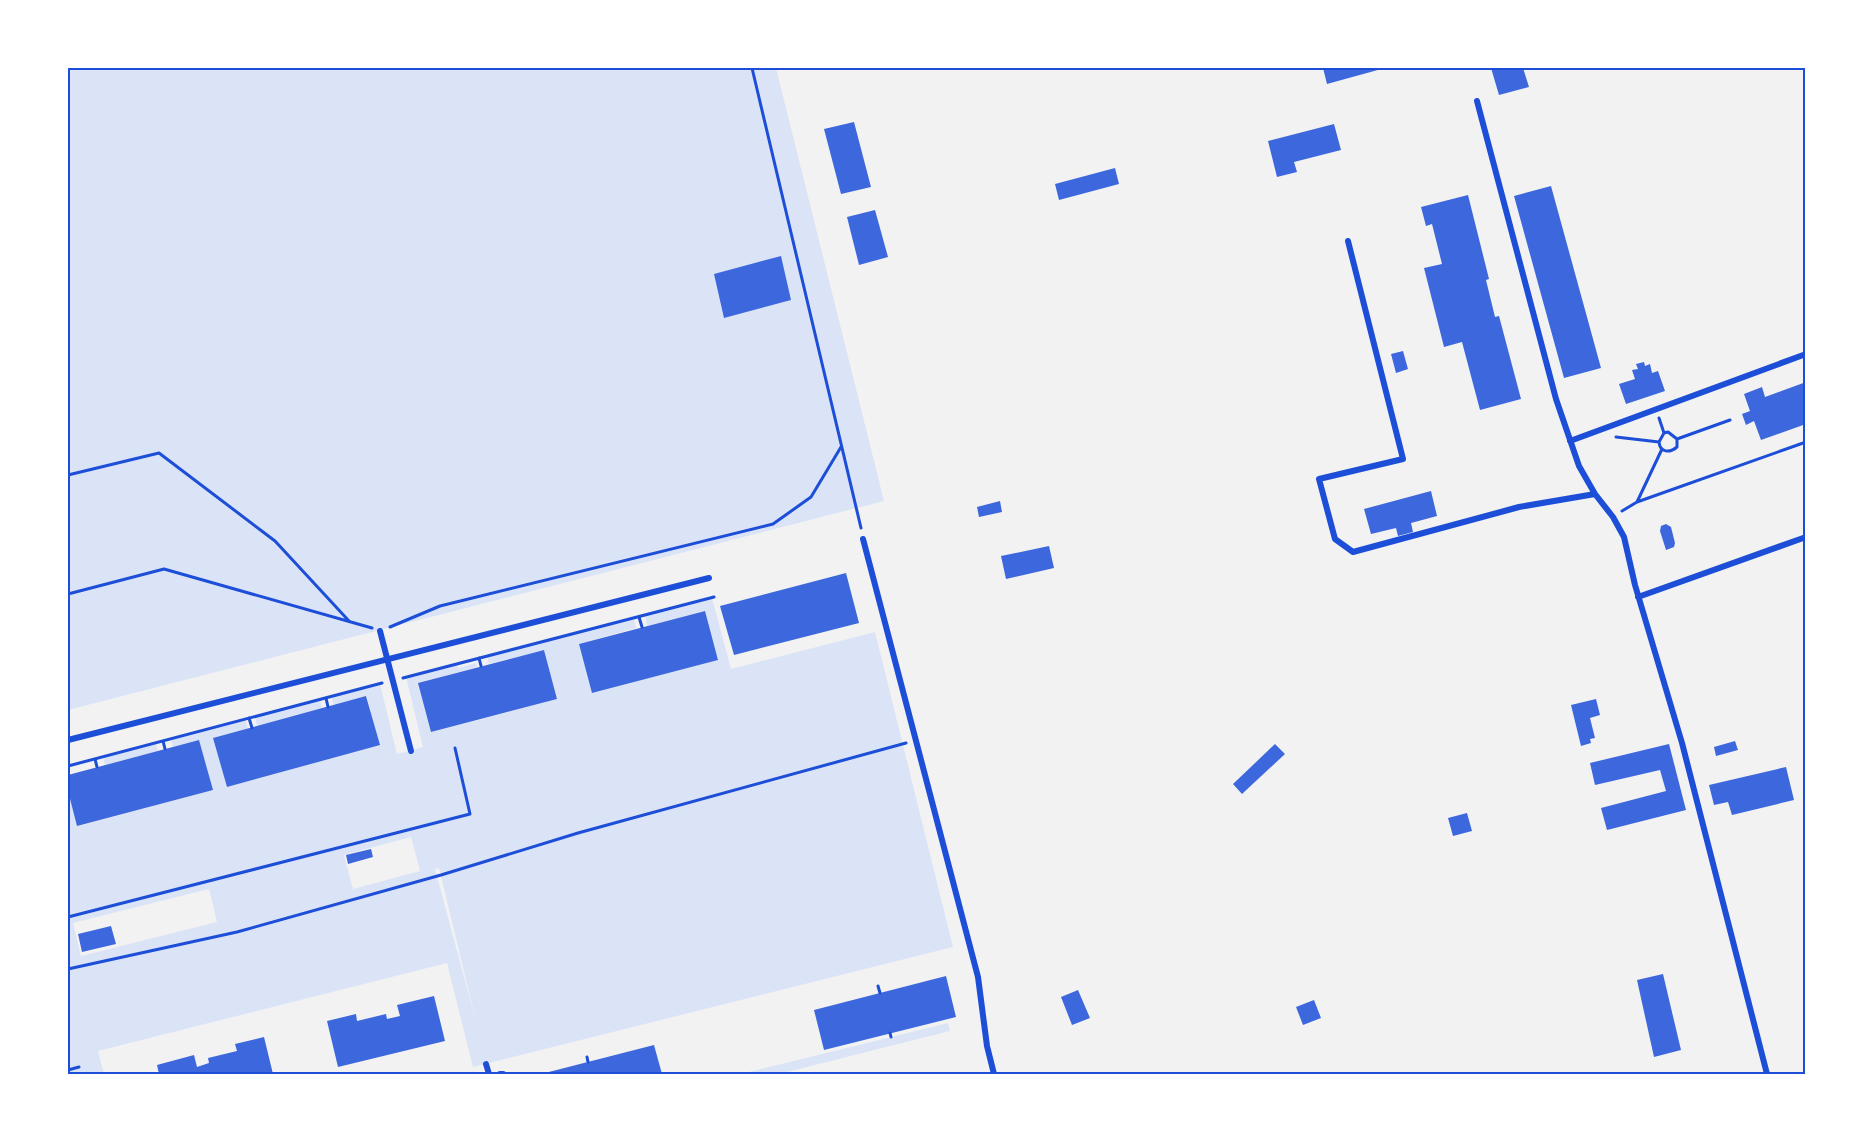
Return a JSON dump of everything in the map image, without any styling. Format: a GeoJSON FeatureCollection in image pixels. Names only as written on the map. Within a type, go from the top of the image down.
{"type":"FeatureCollection","features":[{"type":"Feature","properties":{"kind":"street"},"geometry":{"type":"LineString","coordinates":[[1477,101],[1553,388],[1570,441],[1579,466],[1624,537],[1638,597],[1682,743],[1767,1074]]}},
{"type":"Feature","properties":{"kind":"street"},"geometry":{"type":"LineString","coordinates":[[1348,241],[1403,459],[1319,479],[1335,538],[1353,552],[1519,507],[1595,494]]}},
{"type":"Feature","properties":{"kind":"street"},"geometry":{"type":"LineString","coordinates":[[1570,441],[1806,354]]}},
{"type":"Feature","properties":{"kind":"street"},"geometry":{"type":"LineString","coordinates":[[1638,597],[1806,537]]}},
{"type":"Feature","properties":{"kind":"street"},"geometry":{"type":"LineString","coordinates":[[863,539],[978,977],[987,1046],[994,1074]]}},
{"type":"Feature","properties":{"kind":"street"},"geometry":{"type":"LineString","coordinates":[[68,740],[709,578]]}},
{"type":"Feature","properties":{"kind":"street"},"geometry":{"type":"LineString","coordinates":[[380,631],[411,751]]}},
{"type":"Feature","properties":{"kind":"street"},"geometry":{"type":"LineString","coordinates":[[486,1064],[489,1074]]}},
{"type":"Feature","properties":{"kind":"path"},"geometry":{"type":"LineString","coordinates":[[752,68],[863,539]]}},
{"type":"Feature","properties":{"kind":"path"},"geometry":{"type":"LineString","coordinates":[[1677,439],[1730,420]]}},
{"type":"Feature","properties":{"kind":"path"},"geometry":{"type":"LineString","coordinates":[[1595,431],[1600,435],[1659,442]]}},
{"type":"Feature","properties":{"kind":"path"},"geometry":{"type":"LineString","coordinates":[[1659,442],[1664,433],[1668,432],[1677,439]]}},
{"type":"Feature","properties":{"kind":"path"},"geometry":{"type":"LineString","coordinates":[[1662,449],[1672,451],[1677,447],[1677,439]]}},
{"type":"Feature","properties":{"kind":"path"},"geometry":{"type":"LineString","coordinates":[[1637,502],[1662,449],[1659,442]]}},
{"type":"Feature","properties":{"kind":"path"},"geometry":{"type":"LineString","coordinates":[[1613,517],[1637,502],[1806,442]]}},
{"type":"Feature","properties":{"kind":"path"},"geometry":{"type":"LineString","coordinates":[[68,594],[164,568],[380,631],[440,606],[773,524],[811,497],[841,447]]}},
{"type":"Feature","properties":{"kind":"path"},"geometry":{"type":"LineString","coordinates":[[68,475],[159,453],[275,541],[350,622]]}},
{"type":"Feature","properties":{"kind":"path"},"geometry":{"type":"LineString","coordinates":[[639,617],[642,627]]}},
{"type":"Feature","properties":{"kind":"path"},"geometry":{"type":"LineString","coordinates":[[479,658],[481,666]]}},
{"type":"Feature","properties":{"kind":"path"},"geometry":{"type":"LineString","coordinates":[[326,698],[328,707]]}},
{"type":"Feature","properties":{"kind":"path"},"geometry":{"type":"LineString","coordinates":[[249,718],[252,728]]}},
{"type":"Feature","properties":{"kind":"path"},"geometry":{"type":"LineString","coordinates":[[68,969],[237,932],[441,875],[578,833],[916,740]]}},
{"type":"Feature","properties":{"kind":"path"},"geometry":{"type":"LineString","coordinates":[[163,741],[165,749]]}},
{"type":"Feature","properties":{"kind":"path"},"geometry":{"type":"LineString","coordinates":[[68,917],[470,814],[454,748]]}},
{"type":"Feature","properties":{"kind":"path"},"geometry":{"type":"LineString","coordinates":[[95,759],[97,767]]}},
{"type":"Feature","properties":{"kind":"path"},"geometry":{"type":"LineString","coordinates":[[878,986],[880,993]]}},
{"type":"Feature","properties":{"kind":"path"},"geometry":{"type":"LineString","coordinates":[[68,1070],[79,1067]]}},
{"type":"Feature","properties":{"kind":"shaded area"},"geometry":{"type":"Polygon","coordinates":[[[68,68],[776,68],[884,501],[68,710],[68,68]]]}},
{"type":"Feature","properties":{"kind":"shaded area"},"geometry":{"type":"Polygon","coordinates":[[[712,598],[731,669],[875,632],[953,947],[473,1067],[447,963],[98,1051],[104,1074],[68,1074],[68,791],[78,826],[212,790],[199,740],[173,747],[171,739],[245,719],[248,729],[213,738],[227,787],[379,745],[367,696],[334,705],[331,697],[380,684],[397,754],[423,747],[406,677],[457,664],[458,668],[476,663],[477,667],[419,683],[432,732],[557,699],[544,650],[489,664],[487,656],[634,618],[636,628],[579,644],[593,693],[717,660],[704,611],[647,626],[645,615],[712,598]],[[411,837],[344,855],[353,889],[420,871],[411,837]],[[439,868],[435,869],[476,1021],[439,868]],[[209,889],[73,923],[81,956],[217,922],[209,889]]]}},
{"type":"Feature","properties":{"kind":"shaded area"},"geometry":{"type":"Polygon","coordinates":[[[320,700],[322,708],[257,726],[255,717],[320,700]]]}},
{"type":"Feature","properties":{"kind":"shaded area"},"geometry":{"type":"Polygon","coordinates":[[[156,743],[158,751],[105,765],[103,757],[156,743]]]}},
{"type":"Feature","properties":{"kind":"shaded area"},"geometry":{"type":"Polygon","coordinates":[[[948,1023],[950,1031],[779,1074],[741,1074],[948,1023]]]}},
{"type":"Feature","properties":{"kind":"building"},"geometry":{"type":"Polygon","coordinates":[[[1323,68],[1385,68],[1327,84],[1323,68]]]}},
{"type":"Feature","properties":{"kind":"building"},"geometry":{"type":"Polygon","coordinates":[[[1491,68],[1523,68],[1529,87],[1499,95],[1491,68]]]}},
{"type":"Feature","properties":{"kind":"building"},"geometry":{"type":"Polygon","coordinates":[[[854,122],[871,187],[841,194],[824,129],[854,122]]]}},
{"type":"Feature","properties":{"kind":"building"},"geometry":{"type":"Polygon","coordinates":[[[1334,124],[1341,150],[1294,162],[1297,172],[1277,177],[1268,141],[1334,124]]]}},
{"type":"Feature","properties":{"kind":"building"},"geometry":{"type":"Polygon","coordinates":[[[1115,168],[1119,184],[1059,200],[1055,184],[1115,168]]]}},
{"type":"Feature","properties":{"kind":"building"},"geometry":{"type":"Polygon","coordinates":[[[1551,186],[1601,368],[1564,378],[1514,196],[1551,186]]]}},
{"type":"Feature","properties":{"kind":"building"},"geometry":{"type":"Polygon","coordinates":[[[1468,195],[1489,279],[1486,280],[1495,317],[1499,316],[1521,399],[1480,410],[1462,342],[1444,347],[1424,268],[1442,264],[1432,224],[1426,226],[1421,207],[1468,195]]]}},
{"type":"Feature","properties":{"kind":"building"},"geometry":{"type":"Polygon","coordinates":[[[875,210],[888,257],[859,265],[847,217],[875,210]]]}},
{"type":"Feature","properties":{"kind":"building"},"geometry":{"type":"Polygon","coordinates":[[[781,256],[791,300],[724,318],[714,274],[781,256]]]}},
{"type":"Feature","properties":{"kind":"building"},"geometry":{"type":"Polygon","coordinates":[[[1403,351],[1408,369],[1396,373],[1391,354],[1403,351]]]}},
{"type":"Feature","properties":{"kind":"building"},"geometry":{"type":"Polygon","coordinates":[[[1644,362],[1645,366],[1650,364],[1652,373],[1658,371],[1665,391],[1626,404],[1619,384],[1635,379],[1632,370],[1638,369],[1636,364],[1644,362]]]}},
{"type":"Feature","properties":{"kind":"building"},"geometry":{"type":"Polygon","coordinates":[[[1806,382],[1806,424],[1761,440],[1754,421],[1746,425],[1742,414],[1750,411],[1744,394],[1762,387],[1765,397],[1806,382]]]}},
{"type":"Feature","properties":{"kind":"building"},"geometry":{"type":"Polygon","coordinates":[[[1431,491],[1437,516],[1411,523],[1413,532],[1398,536],[1396,528],[1371,534],[1364,509],[1431,491]]]}},
{"type":"Feature","properties":{"kind":"building"},"geometry":{"type":"Polygon","coordinates":[[[1000,501],[1002,512],[979,517],[977,507],[1000,501]]]}},
{"type":"Feature","properties":{"kind":"building"},"geometry":{"type":"Polygon","coordinates":[[[1666,524],[1671,527],[1675,543],[1674,547],[1666,550],[1660,531],[1661,526],[1666,524]]]}},
{"type":"Feature","properties":{"kind":"building"},"geometry":{"type":"Polygon","coordinates":[[[1049,546],[1054,568],[1006,579],[1001,556],[1049,546]]]}},
{"type":"Feature","properties":{"kind":"building"},"geometry":{"type":"Polygon","coordinates":[[[846,573],[859,623],[734,655],[720,606],[846,573]]]}},
{"type":"Feature","properties":{"kind":"building"},"geometry":{"type":"Polygon","coordinates":[[[705,611],[718,660],[592,693],[579,644],[705,611]]]}},
{"type":"Feature","properties":{"kind":"building"},"geometry":{"type":"Polygon","coordinates":[[[544,650],[557,699],[431,732],[418,683],[544,650]]]}},
{"type":"Feature","properties":{"kind":"building"},"geometry":{"type":"Polygon","coordinates":[[[366,696],[380,745],[227,787],[213,738],[366,696]]]}},
{"type":"Feature","properties":{"kind":"building"},"geometry":{"type":"Polygon","coordinates":[[[1596,699],[1600,715],[1590,718],[1595,738],[1590,739],[1591,743],[1581,746],[1571,705],[1596,699]]]}},
{"type":"Feature","properties":{"kind":"building"},"geometry":{"type":"Polygon","coordinates":[[[199,740],[213,790],[77,826],[68,791],[68,775],[199,740]]]}},
{"type":"Feature","properties":{"kind":"building"},"geometry":{"type":"Polygon","coordinates":[[[1735,741],[1738,750],[1716,756],[1714,747],[1735,741]]]}},
{"type":"Feature","properties":{"kind":"building"},"geometry":{"type":"Polygon","coordinates":[[[1275,744],[1285,754],[1242,794],[1233,784],[1275,744]]]}},
{"type":"Feature","properties":{"kind":"building"},"geometry":{"type":"Polygon","coordinates":[[[1669,744],[1686,810],[1607,830],[1601,808],[1666,791],[1660,770],[1595,785],[1590,763],[1669,744]]]}},
{"type":"Feature","properties":{"kind":"building"},"geometry":{"type":"Polygon","coordinates":[[[1786,767],[1794,800],[1732,815],[1728,802],[1714,805],[1709,785],[1786,767]]]}},
{"type":"Feature","properties":{"kind":"building"},"geometry":{"type":"Polygon","coordinates":[[[1467,813],[1472,831],[1453,836],[1448,818],[1467,813]]]}},
{"type":"Feature","properties":{"kind":"building"},"geometry":{"type":"Polygon","coordinates":[[[371,849],[373,857],[348,864],[346,855],[371,849]]]}},
{"type":"Feature","properties":{"kind":"building"},"geometry":{"type":"Polygon","coordinates":[[[111,926],[116,944],[82,952],[78,934],[111,926]]]}},
{"type":"Feature","properties":{"kind":"building"},"geometry":{"type":"Polygon","coordinates":[[[1663,974],[1681,1050],[1654,1057],[1637,980],[1663,974]]]}},
{"type":"Feature","properties":{"kind":"building"},"geometry":{"type":"Polygon","coordinates":[[[946,976],[956,1017],[824,1050],[814,1010],[946,976]]]}},
{"type":"Feature","properties":{"kind":"building"},"geometry":{"type":"Polygon","coordinates":[[[1078,990],[1090,1018],[1072,1025],[1061,997],[1078,990]]]}},
{"type":"Feature","properties":{"kind":"building"},"geometry":{"type":"Polygon","coordinates":[[[434,996],[445,1041],[338,1067],[327,1021],[356,1014],[357,1021],[386,1014],[387,1019],[400,1016],[397,1005],[434,996]]]}},
{"type":"Feature","properties":{"kind":"building"},"geometry":{"type":"Polygon","coordinates":[[[1314,1000],[1321,1018],[1303,1025],[1296,1007],[1314,1000]]]}},
{"type":"Feature","properties":{"kind":"building"},"geometry":{"type":"Polygon","coordinates":[[[264,1037],[273,1074],[159,1074],[157,1065],[194,1055],[197,1067],[209,1063],[208,1058],[237,1051],[235,1044],[264,1037]]]}},
{"type":"Feature","properties":{"kind":"building"},"geometry":{"type":"Polygon","coordinates":[[[654,1045],[662,1074],[541,1074],[654,1045]]]}}]}
